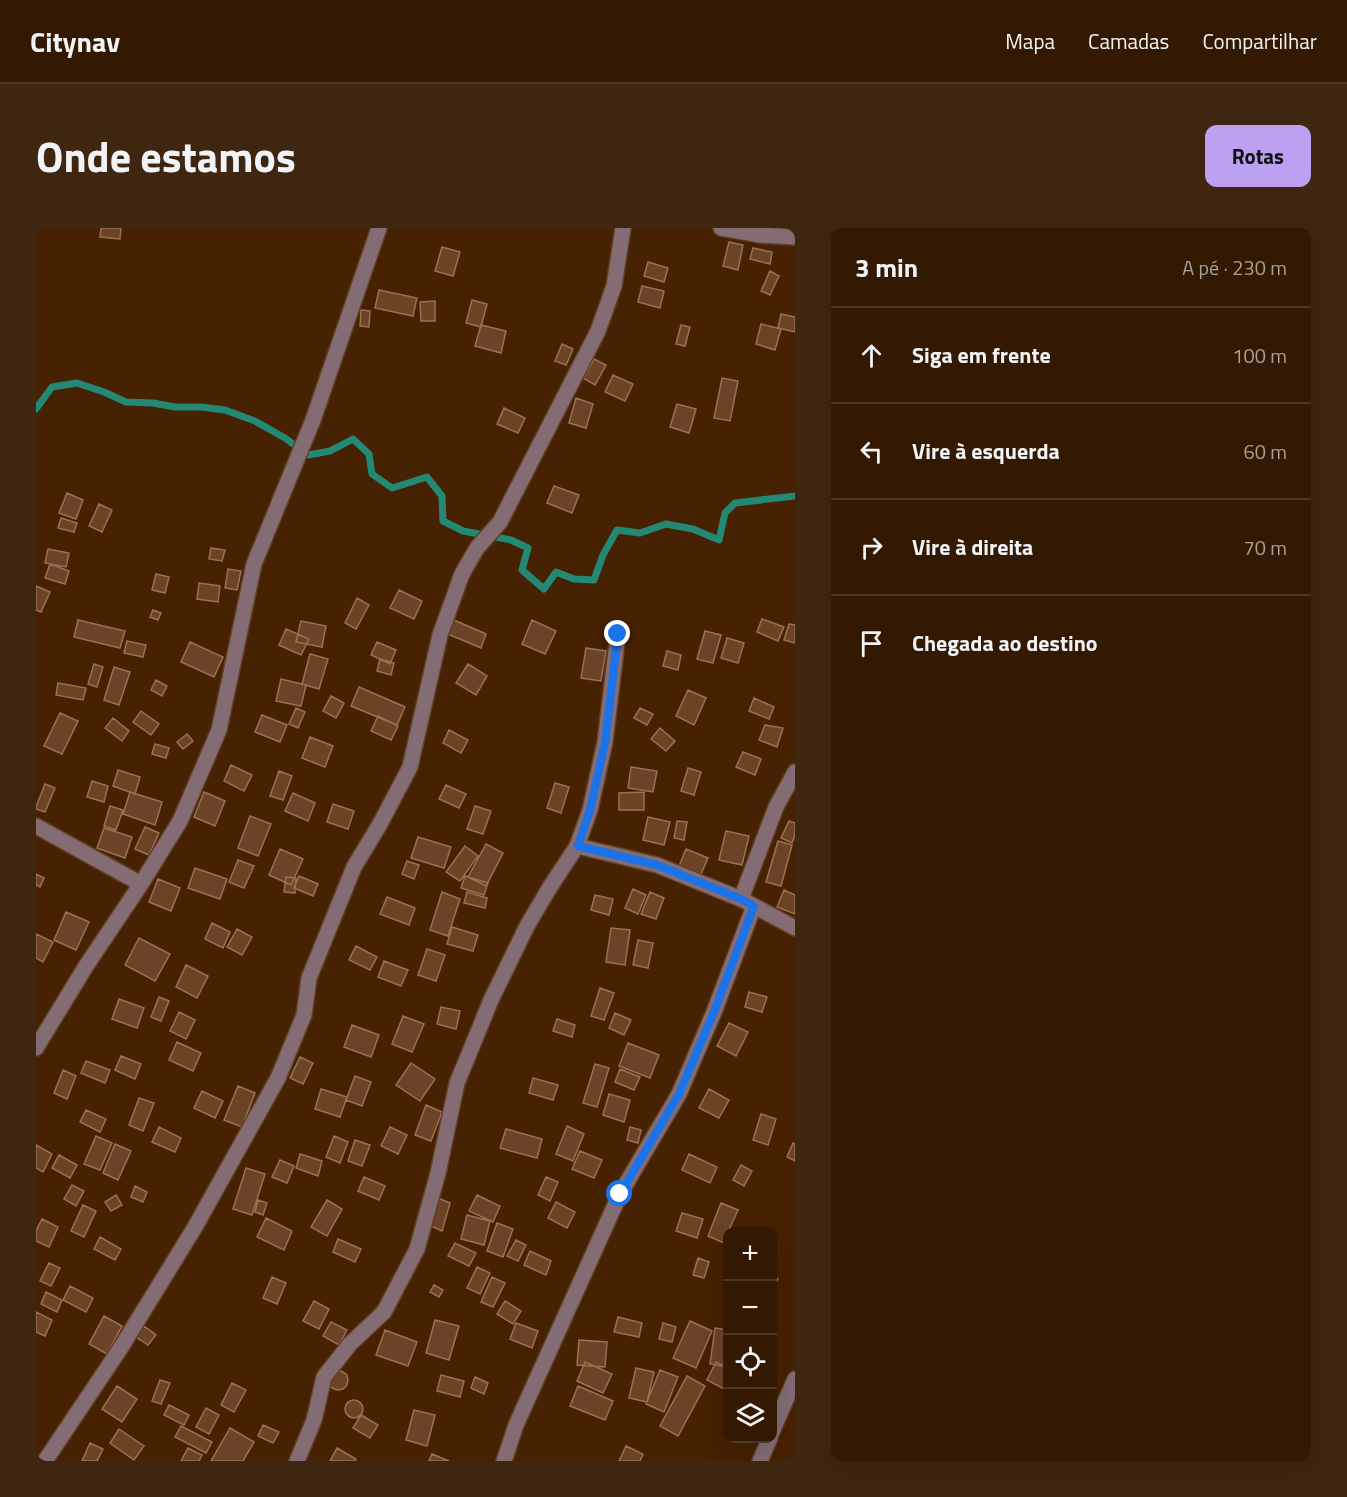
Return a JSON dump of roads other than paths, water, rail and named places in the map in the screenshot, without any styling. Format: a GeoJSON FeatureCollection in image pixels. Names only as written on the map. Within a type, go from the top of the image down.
{"type":"FeatureCollection","features":[{"type":"Feature","properties":{"kind":"street"},"geometry":{"type":"LineString","coordinates":[[36,1048],[180,820],[219,730],[254,564],[313,420],[379,228]]}},
{"type":"Feature","properties":{"kind":"street"},"geometry":{"type":"LineString","coordinates":[[45,1461],[120,1349],[195,1227],[278,1078],[304,1016],[309,978],[354,867],[410,767],[440,635],[462,574],[477,548],[500,522],[598,331],[614,286],[623,228]]}},
{"type":"Feature","properties":{"kind":"street"},"geometry":{"type":"LineString","coordinates":[[721,228],[760,235],[795,237]]}},
{"type":"Feature","properties":{"kind":"street"},"geometry":{"type":"LineString","coordinates":[[297,1461],[314,1420],[324,1377],[350,1344],[384,1312],[417,1249],[438,1173],[457,1083],[491,1000],[527,926],[578,846],[590,810],[605,742],[618,634]]}},
{"type":"Feature","properties":{"kind":"street"},"geometry":{"type":"LineString","coordinates":[[504,1461],[516,1425],[620,1194],[679,1094],[714,1012],[776,807],[795,772]]}},
{"type":"Feature","properties":{"kind":"street"},"geometry":{"type":"LineString","coordinates":[[36,826],[141,884]]}},
{"type":"Feature","properties":{"kind":"street"},"geometry":{"type":"LineString","coordinates":[[578,846],[657,865],[747,902],[795,928]]}},
{"type":"Feature","properties":{"kind":"street"},"geometry":{"type":"LineString","coordinates":[[777,1420],[795,1379]]}},
{"type":"Feature","properties":{"kind":"street"},"geometry":{"type":"LineString","coordinates":[[760,1461],[768,1443]]}},
{"type":"Feature","properties":{"kind":"waterway"},"geometry":{"type":"LineString","coordinates":[[36,409],[52,387],[77,383],[126,402],[225,410],[255,421],[285,438],[308,455],[330,451],[353,439],[369,454],[372,474],[392,488],[427,477],[442,496],[443,521],[463,531],[511,540],[528,548],[522,570],[544,589],[556,572],[574,579],[594,580],[603,555],[617,530],[640,533],[666,524],[693,529],[719,540],[725,513],[735,503],[795,496]]}}]}
